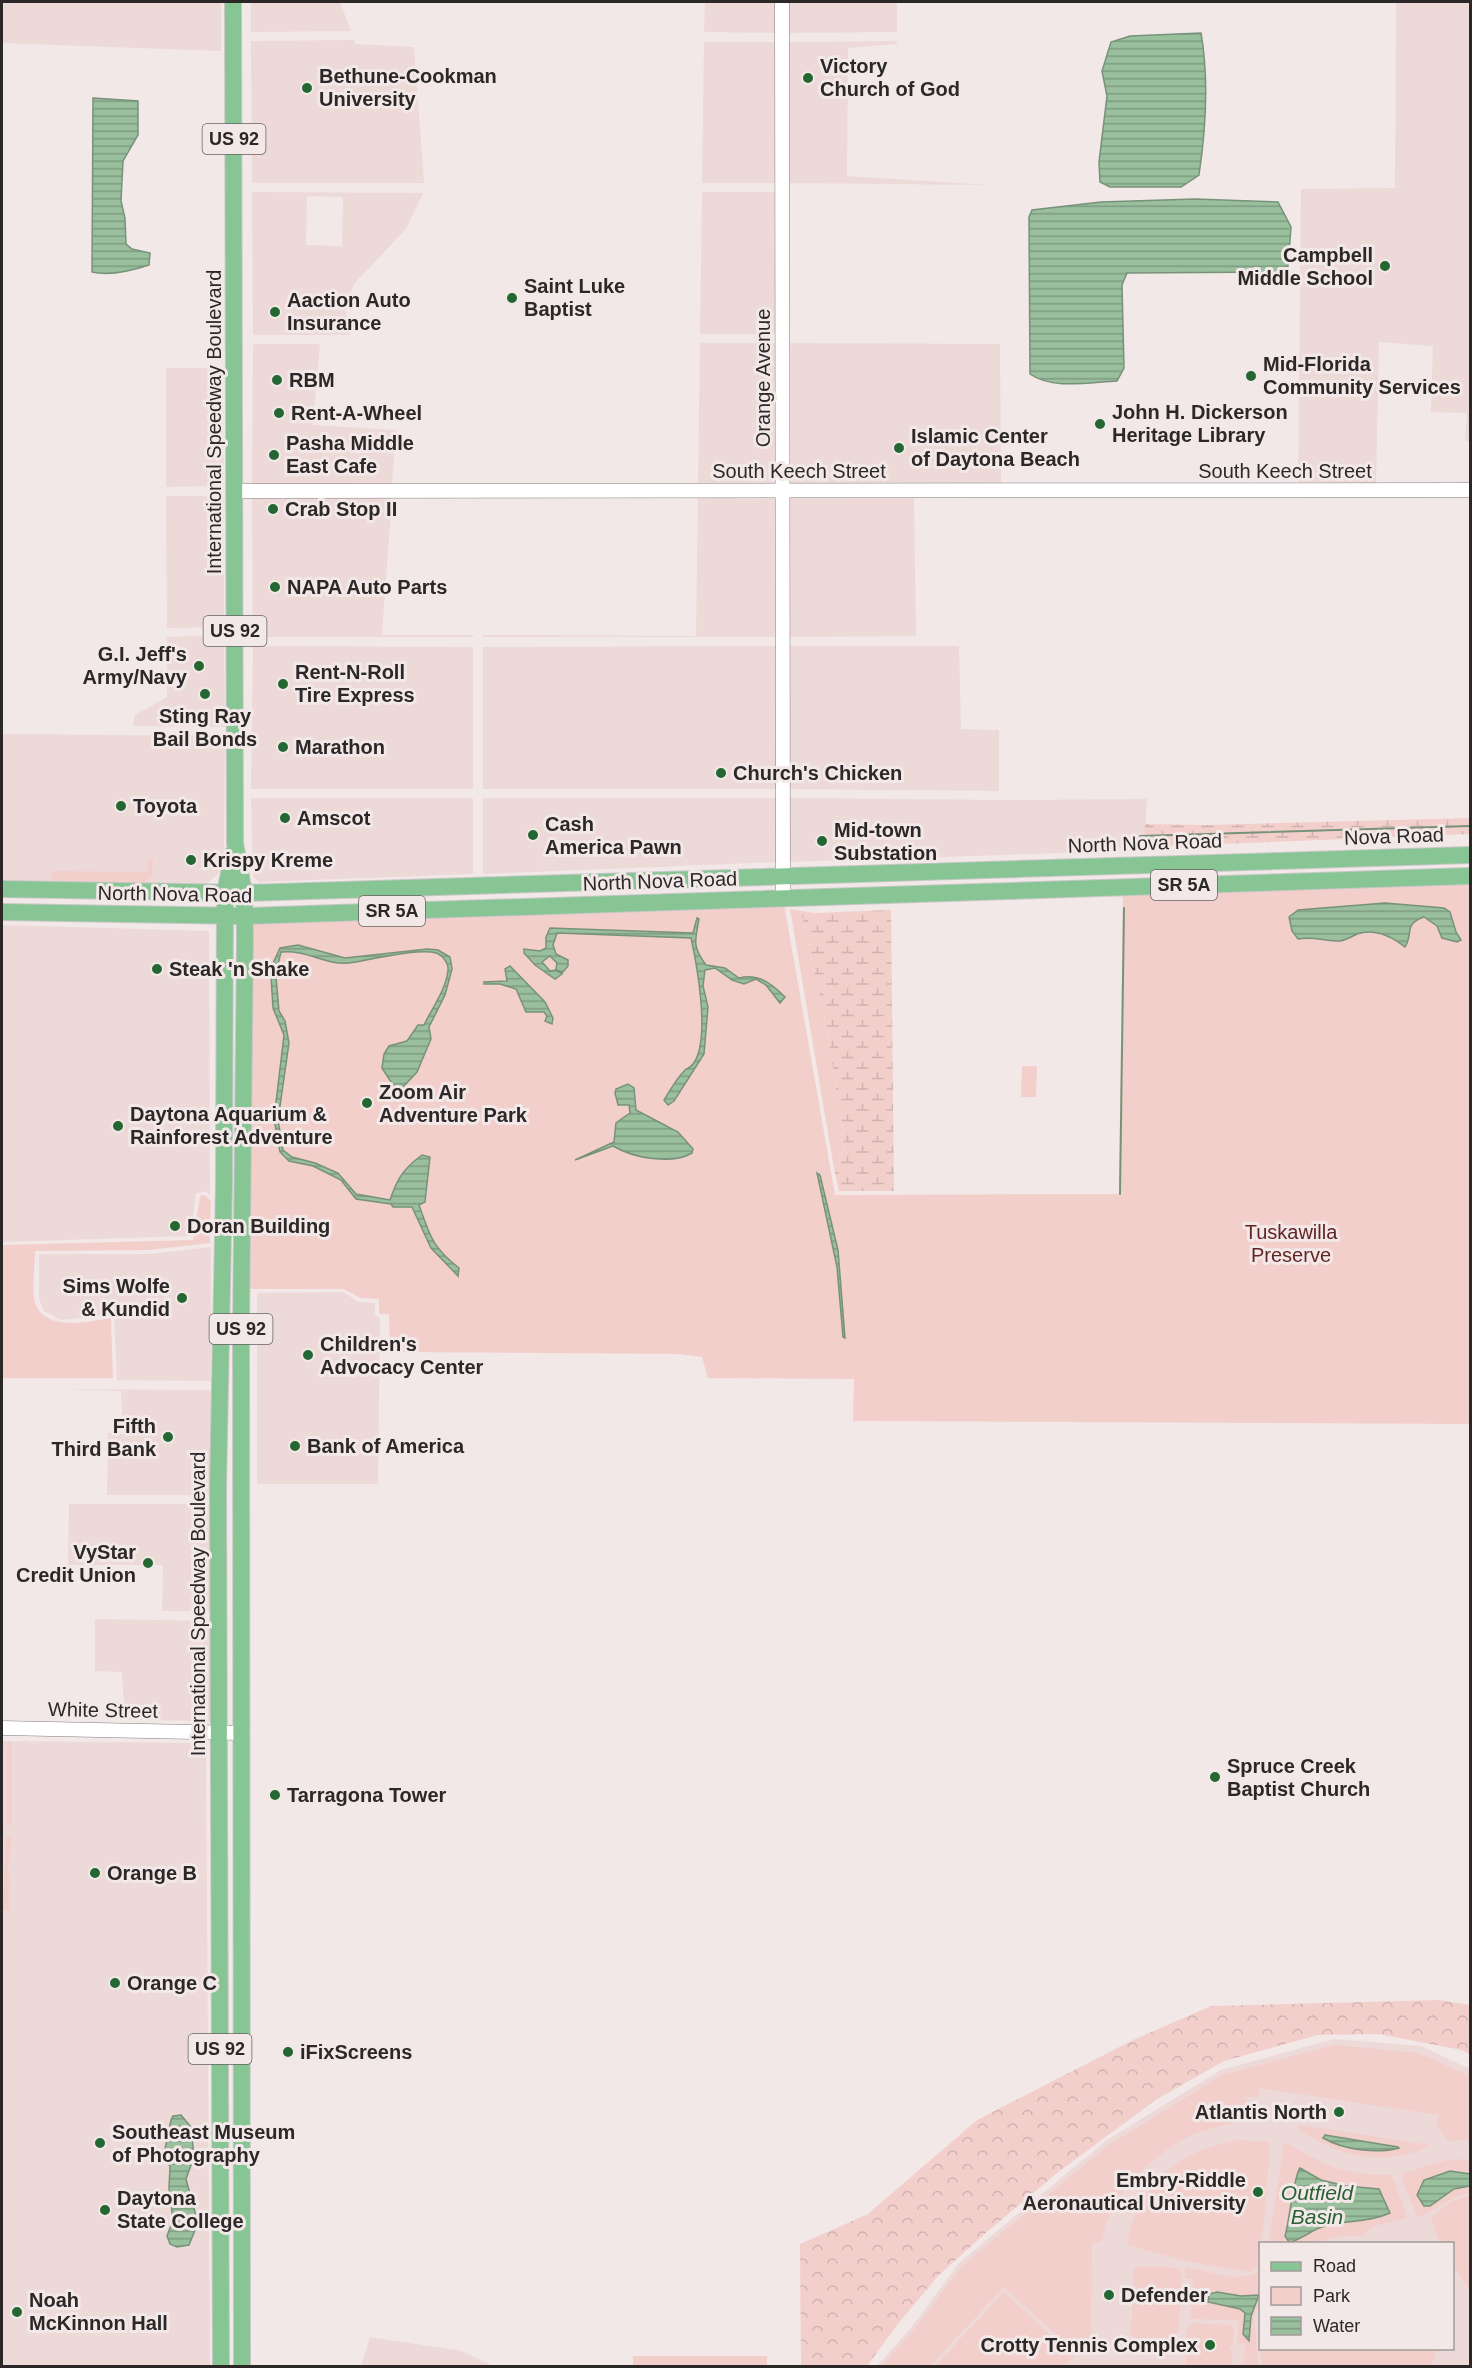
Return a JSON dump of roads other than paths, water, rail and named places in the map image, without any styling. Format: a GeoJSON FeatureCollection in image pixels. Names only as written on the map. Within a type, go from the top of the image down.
{"type":"FeatureCollection","features":[{"type":"Feature","properties":{"kind":"main road","name":"International Speedway Boulevard"},"geometry":{"type":"LineString","coordinates":[[233,2],[235,843],[244,893],[245,916],[241,1329],[242,2367]]}},
{"type":"Feature","properties":{"kind":"main road","name":"International Speedway Boulevard"},"geometry":{"type":"LineString","coordinates":[[223,2364],[219,1896],[219,1309],[224,1184],[225,893],[235,843]]}},
{"type":"Feature","properties":{"kind":"main road","name":"Nova Road"},"geometry":{"type":"LineString","coordinates":[[1319,859],[1470,855]]}},
{"type":"Feature","properties":{"kind":"main road"},"geometry":{"type":"LineString","coordinates":[[1435,877],[1462,865],[1470,855]]}},
{"type":"Feature","properties":{"kind":"main road","name":"North Nova Road"},"geometry":{"type":"LineString","coordinates":[[2,889],[244,893],[1319,859]]}},
{"type":"Feature","properties":{"kind":"main road"},"geometry":{"type":"LineString","coordinates":[[1080,888],[1110,865]]}},
{"type":"Feature","properties":{"kind":"main road"},"geometry":{"type":"LineString","coordinates":[[1049,889],[1067,877],[1075,866]]}},
{"type":"Feature","properties":{"kind":"main road","name":"SR 5A"},"geometry":{"type":"LineString","coordinates":[[1435,877],[1470,875]]}},
{"type":"Feature","properties":{"kind":"main road","name":"North Nova Road"},"geometry":{"type":"LineString","coordinates":[[2,912],[245,916],[1435,877]]}},
{"type":"Feature","properties":{"kind":"main road"},"geometry":{"type":"LineString","coordinates":[[224,1184],[232,1190],[234,1200],[232,1316],[241,1329]]}},
{"type":"Feature","properties":{"kind":"main road"},"geometry":{"type":"LineString","coordinates":[[219,1896],[229,1921],[230,2009],[232,2016],[241,2024]]}},
{"type":"Feature","properties":{"kind":"main road"},"geometry":{"type":"LineString","coordinates":[[220,2060],[231,2079],[232,2176],[241,2193]]}},
{"type":"Feature","properties":{"kind":"street","name":"Orange Avenue"},"geometry":{"type":"LineString","coordinates":[[782,2],[783,898]]}},
{"type":"Feature","properties":{"kind":"street","name":"South Keech Street"},"geometry":{"type":"LineString","coordinates":[[235,491],[1470,490]]}},
{"type":"Feature","properties":{"kind":"street","name":"White Street"},"geometry":{"type":"LineString","coordinates":[[2,1728],[241,1733]]}},
{"type":"Feature","properties":{"kind":"water"},"geometry":{"type":"Polygon","coordinates":[[[1201,33],[1206,104],[1199,175],[1181,187],[1110,187],[1100,182],[1099,162],[1107,96],[1102,71],[1111,42],[1130,36],[1201,33]]]}},
{"type":"Feature","properties":{"kind":"water"},"geometry":{"type":"Polygon","coordinates":[[[93,98],[138,101],[138,135],[123,161],[121,201],[125,218],[126,244],[132,249],[150,253],[149,265],[120,272],[92,272],[93,98]]]}},
{"type":"Feature","properties":{"kind":"water"},"geometry":{"type":"Polygon","coordinates":[[[1195,199],[1278,202],[1291,227],[1288,266],[1279,272],[1127,273],[1122,285],[1124,368],[1117,381],[1060,384],[1039,379],[1030,374],[1029,217],[1032,210],[1101,202],[1195,199]]]}},
{"type":"Feature","properties":{"kind":"water"},"geometry":{"type":"Polygon","coordinates":[[[1385,903],[1444,908],[1450,912],[1461,940],[1457,942],[1442,938],[1437,926],[1424,917],[1411,926],[1405,947],[1388,936],[1370,932],[1357,934],[1340,941],[1298,939],[1292,931],[1289,917],[1298,910],[1385,903]]]}},
{"type":"Feature","properties":{"kind":"water"},"geometry":{"type":"Polygon","coordinates":[[[697,918],[699,919],[697,948],[706,965],[725,968],[739,978],[752,977],[764,980],[785,997],[780,1003],[766,985],[756,979],[744,984],[732,980],[715,968],[705,970],[703,986],[708,1007],[704,1054],[674,1101],[668,1105],[664,1100],[679,1077],[693,1064],[701,1038],[701,1002],[691,938],[557,933],[553,945],[556,954],[568,960],[568,966],[562,973],[556,969],[557,963],[550,956],[542,962],[550,971],[556,970],[562,974],[555,979],[535,965],[524,953],[524,949],[540,951],[546,948],[546,937],[550,928],[693,933],[697,918]]]}},
{"type":"Feature","properties":{"kind":"water"},"geometry":{"type":"Polygon","coordinates":[[[298,945],[345,958],[427,949],[438,950],[450,957],[452,969],[445,995],[429,1027],[431,1039],[417,1072],[401,1089],[393,1085],[382,1068],[384,1054],[389,1046],[407,1041],[418,1025],[424,1025],[445,985],[448,965],[445,960],[436,953],[418,952],[341,963],[299,953],[281,952],[277,969],[271,968],[280,948],[298,945]]]}},
{"type":"Feature","properties":{"kind":"water"},"geometry":{"type":"Polygon","coordinates":[[[510,966],[545,1002],[553,1018],[552,1024],[545,1021],[547,1016],[544,1012],[526,1012],[516,989],[500,984],[484,984],[484,982],[507,981],[505,969],[510,966]]]}},
{"type":"Feature","properties":{"kind":"water"},"geometry":{"type":"Polygon","coordinates":[[[271,976],[276,977],[279,1011],[285,1021],[289,1043],[278,1120],[283,1150],[292,1157],[315,1163],[338,1173],[356,1194],[390,1200],[405,1170],[422,1155],[430,1157],[425,1202],[419,1205],[437,1247],[459,1268],[458,1276],[431,1248],[412,1207],[393,1207],[391,1204],[356,1199],[341,1180],[313,1166],[289,1161],[280,1152],[274,1119],[284,1035],[273,1008],[271,976]]]}},
{"type":"Feature","properties":{"kind":"water"},"geometry":{"type":"Polygon","coordinates":[[[628,1084],[634,1088],[636,1110],[678,1132],[693,1149],[692,1153],[684,1157],[663,1159],[642,1157],[613,1146],[575,1160],[614,1142],[616,1123],[630,1113],[629,1105],[618,1105],[615,1093],[616,1089],[628,1084]]]}},
{"type":"Feature","properties":{"kind":"water"},"geometry":{"type":"Polygon","coordinates":[[[817,1173],[820,1175],[838,1250],[845,1338],[843,1337],[837,1267],[817,1173]]]}},
{"type":"Feature","properties":{"kind":"water"},"geometry":{"type":"Polygon","coordinates":[[[181,2115],[191,2127],[194,2157],[186,2179],[198,2223],[189,2245],[177,2247],[170,2244],[167,2236],[173,2220],[169,2189],[170,2166],[163,2159],[171,2120],[173,2116],[181,2115]]]}},
{"type":"Feature","properties":{"kind":"water"},"geometry":{"type":"Polygon","coordinates":[[[1325,2135],[1399,2148],[1381,2151],[1361,2150],[1331,2142],[1323,2138],[1325,2135]]]}},
{"type":"Feature","properties":{"kind":"water","name":"Outfield Basin"},"geometry":{"type":"Polygon","coordinates":[[[1300,2168],[1321,2180],[1346,2186],[1379,2189],[1390,2213],[1372,2219],[1322,2227],[1289,2242],[1285,2236],[1300,2168]]]}},
{"type":"Feature","properties":{"kind":"water"},"geometry":{"type":"Polygon","coordinates":[[[1450,2171],[1470,2174],[1470,2186],[1454,2189],[1430,2206],[1424,2206],[1417,2195],[1424,2180],[1450,2171]]]}},
{"type":"Feature","properties":{"kind":"water"},"geometry":{"type":"Polygon","coordinates":[[[1217,2292],[1241,2296],[1259,2295],[1251,2316],[1249,2341],[1243,2334],[1245,2313],[1240,2309],[1208,2302],[1209,2294],[1217,2292]]]}},
{"type":"Feature","properties":{"kind":"waterway"},"geometry":{"type":"LineString","coordinates":[[1140,836],[1470,826]]}},
{"type":"Feature","properties":{"kind":"waterway"},"geometry":{"type":"LineString","coordinates":[[1120,1194],[1124,908]]}},
{"type":"Feature","properties":{"kind":"place","name":"Victory Church of God"},"geometry":{"type":"Point","coordinates":[808,78]}},
{"type":"Feature","properties":{"kind":"place","name":"Bethune-Cookman University"},"geometry":{"type":"Point","coordinates":[307,88]}},
{"type":"Feature","properties":{"kind":"place","name":"Campbell Middle School"},"geometry":{"type":"Point","coordinates":[1385,266]}},
{"type":"Feature","properties":{"kind":"place","name":"Saint Luke Baptist"},"geometry":{"type":"Point","coordinates":[512,298]}},
{"type":"Feature","properties":{"kind":"place","name":"Aaction Auto Insurance"},"geometry":{"type":"Point","coordinates":[275,312]}},
{"type":"Feature","properties":{"kind":"place","name":"Mid-Florida Community Services"},"geometry":{"type":"Point","coordinates":[1251,376]}},
{"type":"Feature","properties":{"kind":"place","name":"RBM"},"geometry":{"type":"Point","coordinates":[277,380]}},
{"type":"Feature","properties":{"kind":"place","name":"Rent-A-Wheel"},"geometry":{"type":"Point","coordinates":[279,413]}},
{"type":"Feature","properties":{"kind":"place","name":"John H. Dickerson Heritage Library"},"geometry":{"type":"Point","coordinates":[1100,424]}},
{"type":"Feature","properties":{"kind":"place","name":"Islamic Center of Daytona Beach"},"geometry":{"type":"Point","coordinates":[899,448]}},
{"type":"Feature","properties":{"kind":"place","name":"Pasha Middle East Cafe"},"geometry":{"type":"Point","coordinates":[274,455]}},
{"type":"Feature","properties":{"kind":"place","name":"Crab Stop II"},"geometry":{"type":"Point","coordinates":[273,509]}},
{"type":"Feature","properties":{"kind":"place","name":"NAPA Auto Parts"},"geometry":{"type":"Point","coordinates":[275,587]}},
{"type":"Feature","properties":{"kind":"place","name":"G.I. Jeff's Army/Navy"},"geometry":{"type":"Point","coordinates":[199,666]}},
{"type":"Feature","properties":{"kind":"place","name":"Rent-N-Roll Tire Express"},"geometry":{"type":"Point","coordinates":[283,684]}},
{"type":"Feature","properties":{"kind":"place","name":"Sting Ray Bail Bonds"},"geometry":{"type":"Point","coordinates":[205,694]}},
{"type":"Feature","properties":{"kind":"place","name":"Marathon"},"geometry":{"type":"Point","coordinates":[283,747]}},
{"type":"Feature","properties":{"kind":"place","name":"Church's Chicken"},"geometry":{"type":"Point","coordinates":[721,773]}},
{"type":"Feature","properties":{"kind":"place","name":"Toyota"},"geometry":{"type":"Point","coordinates":[121,806]}},
{"type":"Feature","properties":{"kind":"place","name":"Amscot"},"geometry":{"type":"Point","coordinates":[285,818]}},
{"type":"Feature","properties":{"kind":"place","name":"Cash America Pawn"},"geometry":{"type":"Point","coordinates":[533,835]}},
{"type":"Feature","properties":{"kind":"place","name":"Mid-town Substation"},"geometry":{"type":"Point","coordinates":[822,841]}},
{"type":"Feature","properties":{"kind":"place","name":"Krispy Kreme"},"geometry":{"type":"Point","coordinates":[191,860]}},
{"type":"Feature","properties":{"kind":"place","name":"Steak 'n Shake"},"geometry":{"type":"Point","coordinates":[157,969]}},
{"type":"Feature","properties":{"kind":"place","name":"Zoom Air Adventure Park"},"geometry":{"type":"Point","coordinates":[367,1103]}},
{"type":"Feature","properties":{"kind":"place","name":"Daytona Aquarium & Rainforest Adventure"},"geometry":{"type":"Point","coordinates":[118,1126]}},
{"type":"Feature","properties":{"kind":"place","name":"Doran Building"},"geometry":{"type":"Point","coordinates":[175,1226]}},
{"type":"Feature","properties":{"kind":"place","name":"Sims Wolfe & Kundid"},"geometry":{"type":"Point","coordinates":[182,1298]}},
{"type":"Feature","properties":{"kind":"place","name":"Children's Advocacy Center"},"geometry":{"type":"Point","coordinates":[308,1355]}},
{"type":"Feature","properties":{"kind":"place","name":"Fifth Third Bank"},"geometry":{"type":"Point","coordinates":[168,1437]}},
{"type":"Feature","properties":{"kind":"place","name":"Bank of America"},"geometry":{"type":"Point","coordinates":[295,1446]}},
{"type":"Feature","properties":{"kind":"place","name":"VyStar Credit Union"},"geometry":{"type":"Point","coordinates":[148,1563]}},
{"type":"Feature","properties":{"kind":"place","name":"Spruce Creek Baptist Church"},"geometry":{"type":"Point","coordinates":[1215,1777]}},
{"type":"Feature","properties":{"kind":"place","name":"Tarragona Tower"},"geometry":{"type":"Point","coordinates":[275,1795]}},
{"type":"Feature","properties":{"kind":"place","name":"Orange B"},"geometry":{"type":"Point","coordinates":[95,1873]}},
{"type":"Feature","properties":{"kind":"place","name":"Orange C"},"geometry":{"type":"Point","coordinates":[115,1983]}},
{"type":"Feature","properties":{"kind":"place","name":"iFixScreens"},"geometry":{"type":"Point","coordinates":[288,2052]}},
{"type":"Feature","properties":{"kind":"place","name":"Atlantis North"},"geometry":{"type":"Point","coordinates":[1339,2112]}},
{"type":"Feature","properties":{"kind":"place","name":"Southeast Museum of Photography"},"geometry":{"type":"Point","coordinates":[100,2143]}},
{"type":"Feature","properties":{"kind":"place","name":"Embry-Riddle Aeronautical University"},"geometry":{"type":"Point","coordinates":[1258,2192]}},
{"type":"Feature","properties":{"kind":"place","name":"Daytona State College"},"geometry":{"type":"Point","coordinates":[105,2210]}},
{"type":"Feature","properties":{"kind":"place","name":"Defender"},"geometry":{"type":"Point","coordinates":[1109,2295]}},
{"type":"Feature","properties":{"kind":"place","name":"Noah McKinnon Hall"},"geometry":{"type":"Point","coordinates":[17,2312]}},
{"type":"Feature","properties":{"kind":"place","name":"Crotty Tennis Complex"},"geometry":{"type":"Point","coordinates":[1210,2345]}},
{"type":"Feature","properties":{"kind":"park label","name":"Tuskawilla Preserve"},"geometry":{"type":"Point","coordinates":[1291,1244]}}]}
